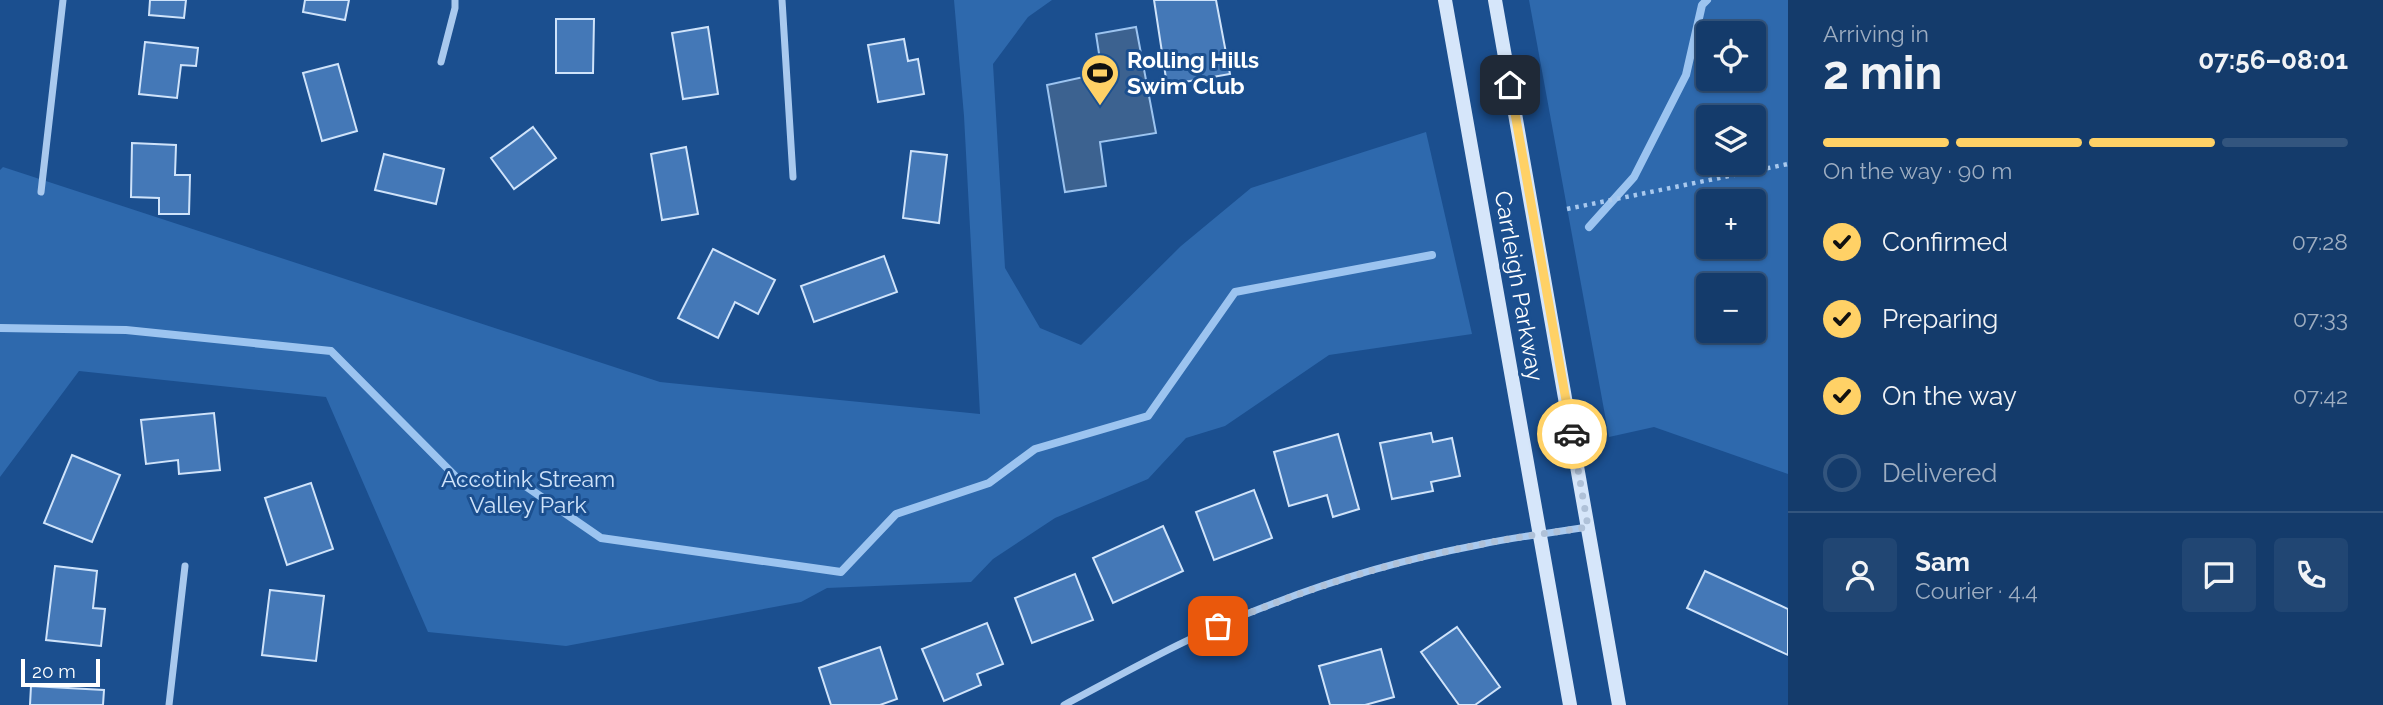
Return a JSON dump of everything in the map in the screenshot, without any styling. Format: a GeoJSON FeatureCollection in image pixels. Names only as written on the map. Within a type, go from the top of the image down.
{"type":"FeatureCollection","features":[{"type":"Feature","properties":{"kind":"street"},"geometry":{"type":"LineString","coordinates":[[41,192],[63,0]]}},
{"type":"Feature","properties":{"kind":"street"},"geometry":{"type":"LineString","coordinates":[[440,62],[455,0]]}},
{"type":"Feature","properties":{"kind":"street"},"geometry":{"type":"LineString","coordinates":[[782,0],[793,177]]}},
{"type":"Feature","properties":{"kind":"street","name":"Carrleigh Parkway"},"geometry":{"type":"LineString","coordinates":[[1444,0],[1570,705]]}},
{"type":"Feature","properties":{"kind":"street","name":"Carrleigh Parkway"},"geometry":{"type":"LineString","coordinates":[[1495,0],[1619,705]]}},
{"type":"Feature","properties":{"kind":"street"},"geometry":{"type":"LineString","coordinates":[[1063,705],[1199,635],[1258,609],[1317,588],[1417,558],[1480,544],[1588,527]]}},
{"type":"Feature","properties":{"kind":"street"},"geometry":{"type":"LineString","coordinates":[[169,705],[185,566]]}},
{"type":"Feature","properties":{"kind":"path"},"geometry":{"type":"LineString","coordinates":[[1567,209],[1788,164]]}},
{"type":"Feature","properties":{"kind":"green space","name":"Accotink Stream Valley Park"},"geometry":{"type":"Polygon","coordinates":[[[954,0],[1052,0],[1028,17],[993,64],[1005,268],[1040,328],[1081,345],[1181,246],[1251,188],[1426,132],[1472,334],[1329,355],[1225,426],[1186,438],[1148,479],[1055,518],[993,559],[971,582],[827,588],[801,602],[566,646],[428,632],[326,397],[79,371],[0,477],[0,170],[3,167],[660,382],[980,414],[964,116],[954,0]]]}},
{"type":"Feature","properties":{"kind":"green space"},"geometry":{"type":"Polygon","coordinates":[[[1529,0],[1788,0],[1788,474],[1654,427],[1609,437],[1529,0]]]}},
{"type":"Feature","properties":{"kind":"shaded area"},"geometry":{"type":"Polygon","coordinates":[[[1136,27],[1156,133],[1100,142],[1106,186],[1065,192],[1047,85],[1102,73],[1096,34],[1136,27]]]}},
{"type":"Feature","properties":{"kind":"building"},"geometry":{"type":"Polygon","coordinates":[[[150,0],[186,0],[184,18],[149,15],[150,0]]]}},
{"type":"Feature","properties":{"kind":"building"},"geometry":{"type":"Polygon","coordinates":[[[305,0],[349,0],[345,20],[303,12],[305,0]]]}},
{"type":"Feature","properties":{"kind":"building"},"geometry":{"type":"Polygon","coordinates":[[[1154,0],[1216,0],[1230,74],[1167,85],[1154,0]]]}},
{"type":"Feature","properties":{"kind":"building"},"geometry":{"type":"Polygon","coordinates":[[[556,19],[594,19],[593,73],[556,73],[556,19]]]}},
{"type":"Feature","properties":{"kind":"building"},"geometry":{"type":"Polygon","coordinates":[[[708,27],[718,94],[683,99],[672,33],[708,27]]]}},
{"type":"Feature","properties":{"kind":"building"},"geometry":{"type":"Polygon","coordinates":[[[904,39],[908,61],[918,59],[924,94],[878,102],[868,45],[904,39]]]}},
{"type":"Feature","properties":{"kind":"building"},"geometry":{"type":"Polygon","coordinates":[[[145,42],[198,48],[196,66],[181,65],[177,98],[139,94],[145,42]]]}},
{"type":"Feature","properties":{"kind":"building"},"geometry":{"type":"Polygon","coordinates":[[[338,64],[357,131],[322,141],[303,73],[338,64]]]}},
{"type":"Feature","properties":{"kind":"building"},"geometry":{"type":"Polygon","coordinates":[[[533,127],[556,158],[514,189],[491,158],[533,127]]]}},
{"type":"Feature","properties":{"kind":"building"},"geometry":{"type":"Polygon","coordinates":[[[132,143],[176,145],[175,175],[190,175],[189,214],[159,214],[159,198],[131,197],[132,143]]]}},
{"type":"Feature","properties":{"kind":"building"},"geometry":{"type":"Polygon","coordinates":[[[686,147],[698,214],[662,220],[651,154],[686,147]]]}},
{"type":"Feature","properties":{"kind":"building"},"geometry":{"type":"Polygon","coordinates":[[[911,151],[947,155],[939,223],[903,218],[911,151]]]}},
{"type":"Feature","properties":{"kind":"building"},"geometry":{"type":"Polygon","coordinates":[[[384,154],[444,169],[436,204],[375,190],[384,154]]]}},
{"type":"Feature","properties":{"kind":"building"},"geometry":{"type":"Polygon","coordinates":[[[713,249],[775,280],[758,314],[735,302],[718,338],[678,318],[713,249]]]}},
{"type":"Feature","properties":{"kind":"building"},"geometry":{"type":"Polygon","coordinates":[[[884,256],[897,292],[814,322],[801,286],[884,256]]]}},
{"type":"Feature","properties":{"kind":"building"},"geometry":{"type":"Polygon","coordinates":[[[214,413],[220,470],[179,474],[178,460],[146,464],[141,420],[214,413]]]}},
{"type":"Feature","properties":{"kind":"building"},"geometry":{"type":"Polygon","coordinates":[[[1431,433],[1433,442],[1452,438],[1460,476],[1431,482],[1433,491],[1392,499],[1380,443],[1431,433]]]}},
{"type":"Feature","properties":{"kind":"building"},"geometry":{"type":"Polygon","coordinates":[[[1338,434],[1359,509],[1333,517],[1327,495],[1289,506],[1274,452],[1338,434]]]}},
{"type":"Feature","properties":{"kind":"building"},"geometry":{"type":"Polygon","coordinates":[[[72,455],[120,475],[92,542],[44,523],[72,455]]]}},
{"type":"Feature","properties":{"kind":"building"},"geometry":{"type":"Polygon","coordinates":[[[311,483],[333,549],[287,565],[265,498],[311,483]]]}},
{"type":"Feature","properties":{"kind":"building"},"geometry":{"type":"Polygon","coordinates":[[[1254,490],[1272,538],[1214,560],[1196,512],[1254,490]]]}},
{"type":"Feature","properties":{"kind":"building"},"geometry":{"type":"Polygon","coordinates":[[[1163,526],[1183,571],[1113,603],[1093,558],[1163,526]]]}},
{"type":"Feature","properties":{"kind":"building"},"geometry":{"type":"Polygon","coordinates":[[[55,566],[97,571],[93,608],[105,609],[101,646],[46,640],[55,566]]]}},
{"type":"Feature","properties":{"kind":"building"},"geometry":{"type":"Polygon","coordinates":[[[1705,571],[1788,609],[1788,655],[1687,608],[1705,571]]]}},
{"type":"Feature","properties":{"kind":"building"},"geometry":{"type":"Polygon","coordinates":[[[1075,574],[1093,620],[1032,643],[1015,598],[1075,574]]]}},
{"type":"Feature","properties":{"kind":"building"},"geometry":{"type":"Polygon","coordinates":[[[270,590],[324,596],[316,661],[262,655],[270,590]]]}},
{"type":"Feature","properties":{"kind":"building"},"geometry":{"type":"Polygon","coordinates":[[[987,623],[1003,664],[977,674],[981,685],[944,701],[922,649],[987,623]]]}},
{"type":"Feature","properties":{"kind":"building"},"geometry":{"type":"Polygon","coordinates":[[[1457,627],[1500,687],[1475,705],[1459,705],[1421,652],[1457,627]]]}},
{"type":"Feature","properties":{"kind":"building"},"geometry":{"type":"Polygon","coordinates":[[[880,647],[897,699],[880,705],[831,705],[819,668],[880,647]]]}},
{"type":"Feature","properties":{"kind":"building"},"geometry":{"type":"Polygon","coordinates":[[[1381,649],[1394,697],[1365,705],[1330,705],[1319,666],[1381,649]]]}},
{"type":"Feature","properties":{"kind":"building"},"geometry":{"type":"Polygon","coordinates":[[[31,686],[104,690],[103,705],[30,705],[31,686]]]}},
{"type":"Feature","properties":{"kind":"waterway"},"geometry":{"type":"LineString","coordinates":[[1589,227],[1634,177],[1686,75],[1702,5],[1707,0]]}},
{"type":"Feature","properties":{"kind":"waterway"},"geometry":{"type":"LineString","coordinates":[[0,328],[126,330],[331,351],[461,482],[511,476],[601,538],[841,572],[896,514],[989,483],[1035,449],[1148,416],[1235,292],[1432,255]]}},
{"type":"Feature","properties":{"kind":"way so far"},"geometry":{"type":"LineString","coordinates":[[1218,626],[1317,588],[1417,558],[1480,544],[1588,527],[1572,434]]}},
{"type":"Feature","properties":{"kind":"place","name":"Rolling Hills Swim Club"},"geometry":{"type":"Point","coordinates":[1100,107]}},
{"type":"Feature","properties":{"kind":"route"},"geometry":{"type":"LineString","coordinates":[[1510,85],[1572,434]]}}]}
